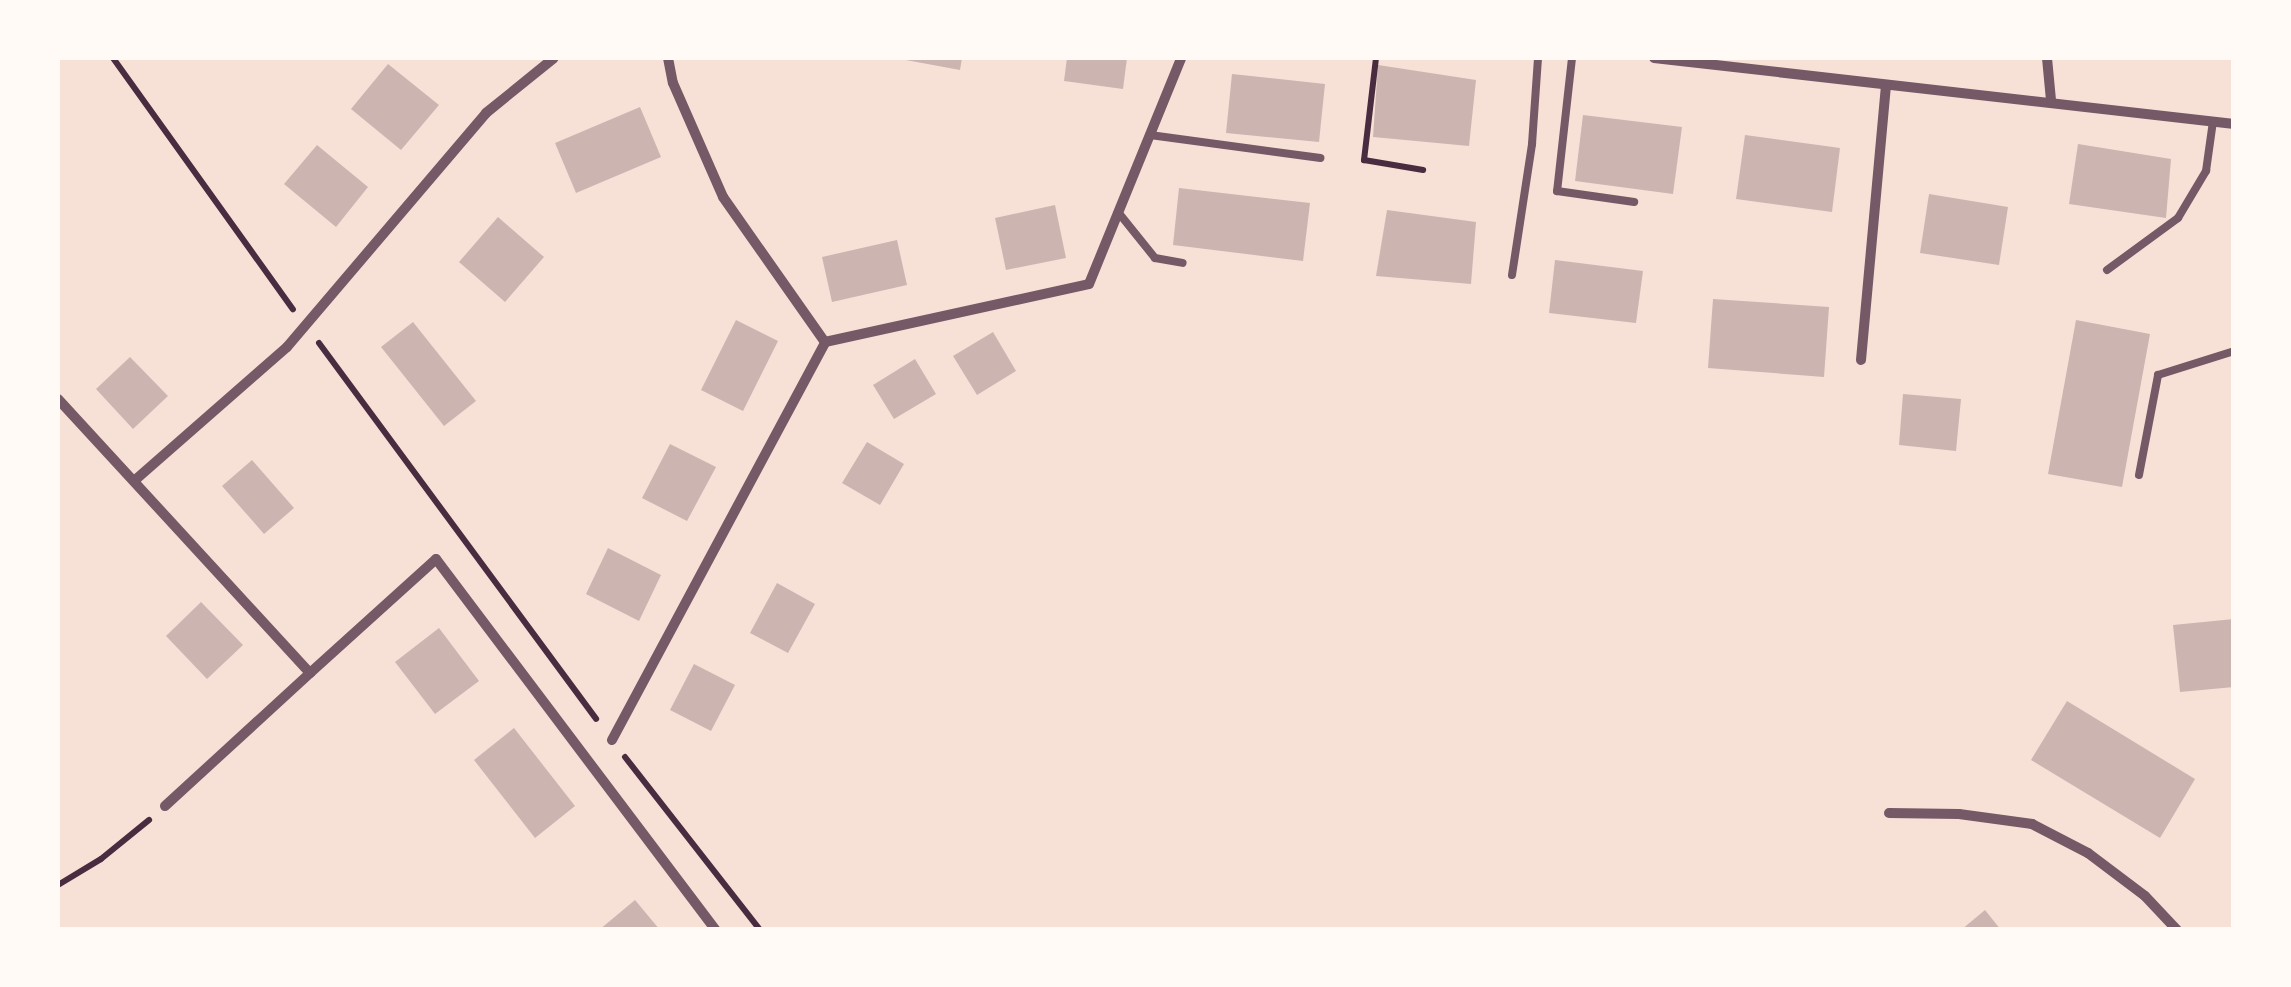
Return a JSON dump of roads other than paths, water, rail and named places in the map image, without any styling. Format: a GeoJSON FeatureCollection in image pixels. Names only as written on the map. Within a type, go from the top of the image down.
{"type":"FeatureCollection","features":[{"type":"Feature","properties":{"kind":"street"},"geometry":{"type":"LineString","coordinates":[[134,481],[306,327],[486,113],[554,58]]}},
{"type":"Feature","properties":{"kind":"street"},"geometry":{"type":"LineString","coordinates":[[668,58],[673,83],[723,197],[826,342]]}},
{"type":"Feature","properties":{"kind":"street"},"geometry":{"type":"LineString","coordinates":[[612,740],[826,342],[1088,284],[1181,58]]}},
{"type":"Feature","properties":{"kind":"street"},"geometry":{"type":"LineString","coordinates":[[1654,58],[2051,100],[2234,124]]}},
{"type":"Feature","properties":{"kind":"street"},"geometry":{"type":"LineString","coordinates":[[2046,58],[2051,100]]}},
{"type":"Feature","properties":{"kind":"street"},"geometry":{"type":"LineString","coordinates":[[1860,360],[1886,85]]}},
{"type":"Feature","properties":{"kind":"street"},"geometry":{"type":"LineString","coordinates":[[58,399],[310,672]]}},
{"type":"Feature","properties":{"kind":"street"},"geometry":{"type":"LineString","coordinates":[[165,806],[436,559],[716,930]]}},
{"type":"Feature","properties":{"kind":"street"},"geometry":{"type":"LineString","coordinates":[[1889,813],[1959,814],[2032,824],[2088,853],[2145,896],[2177,930]]}},
{"type":"Feature","properties":{"kind":"lane"},"geometry":{"type":"LineString","coordinates":[[1512,275],[1532,144],[1538,58]]}},
{"type":"Feature","properties":{"kind":"lane"},"geometry":{"type":"LineString","coordinates":[[1572,58],[1557,191],[1634,202]]}},
{"type":"Feature","properties":{"kind":"lane"},"geometry":{"type":"LineString","coordinates":[[2107,270],[2178,218],[2206,172],[2213,121]]}},
{"type":"Feature","properties":{"kind":"lane"},"geometry":{"type":"LineString","coordinates":[[1150,134],[1320,158]]}},
{"type":"Feature","properties":{"kind":"lane"},"geometry":{"type":"LineString","coordinates":[[1118,212],[1156,258],[1183,264]]}},
{"type":"Feature","properties":{"kind":"lane"},"geometry":{"type":"LineString","coordinates":[[2140,475],[2158,375],[2234,351]]}}]}
